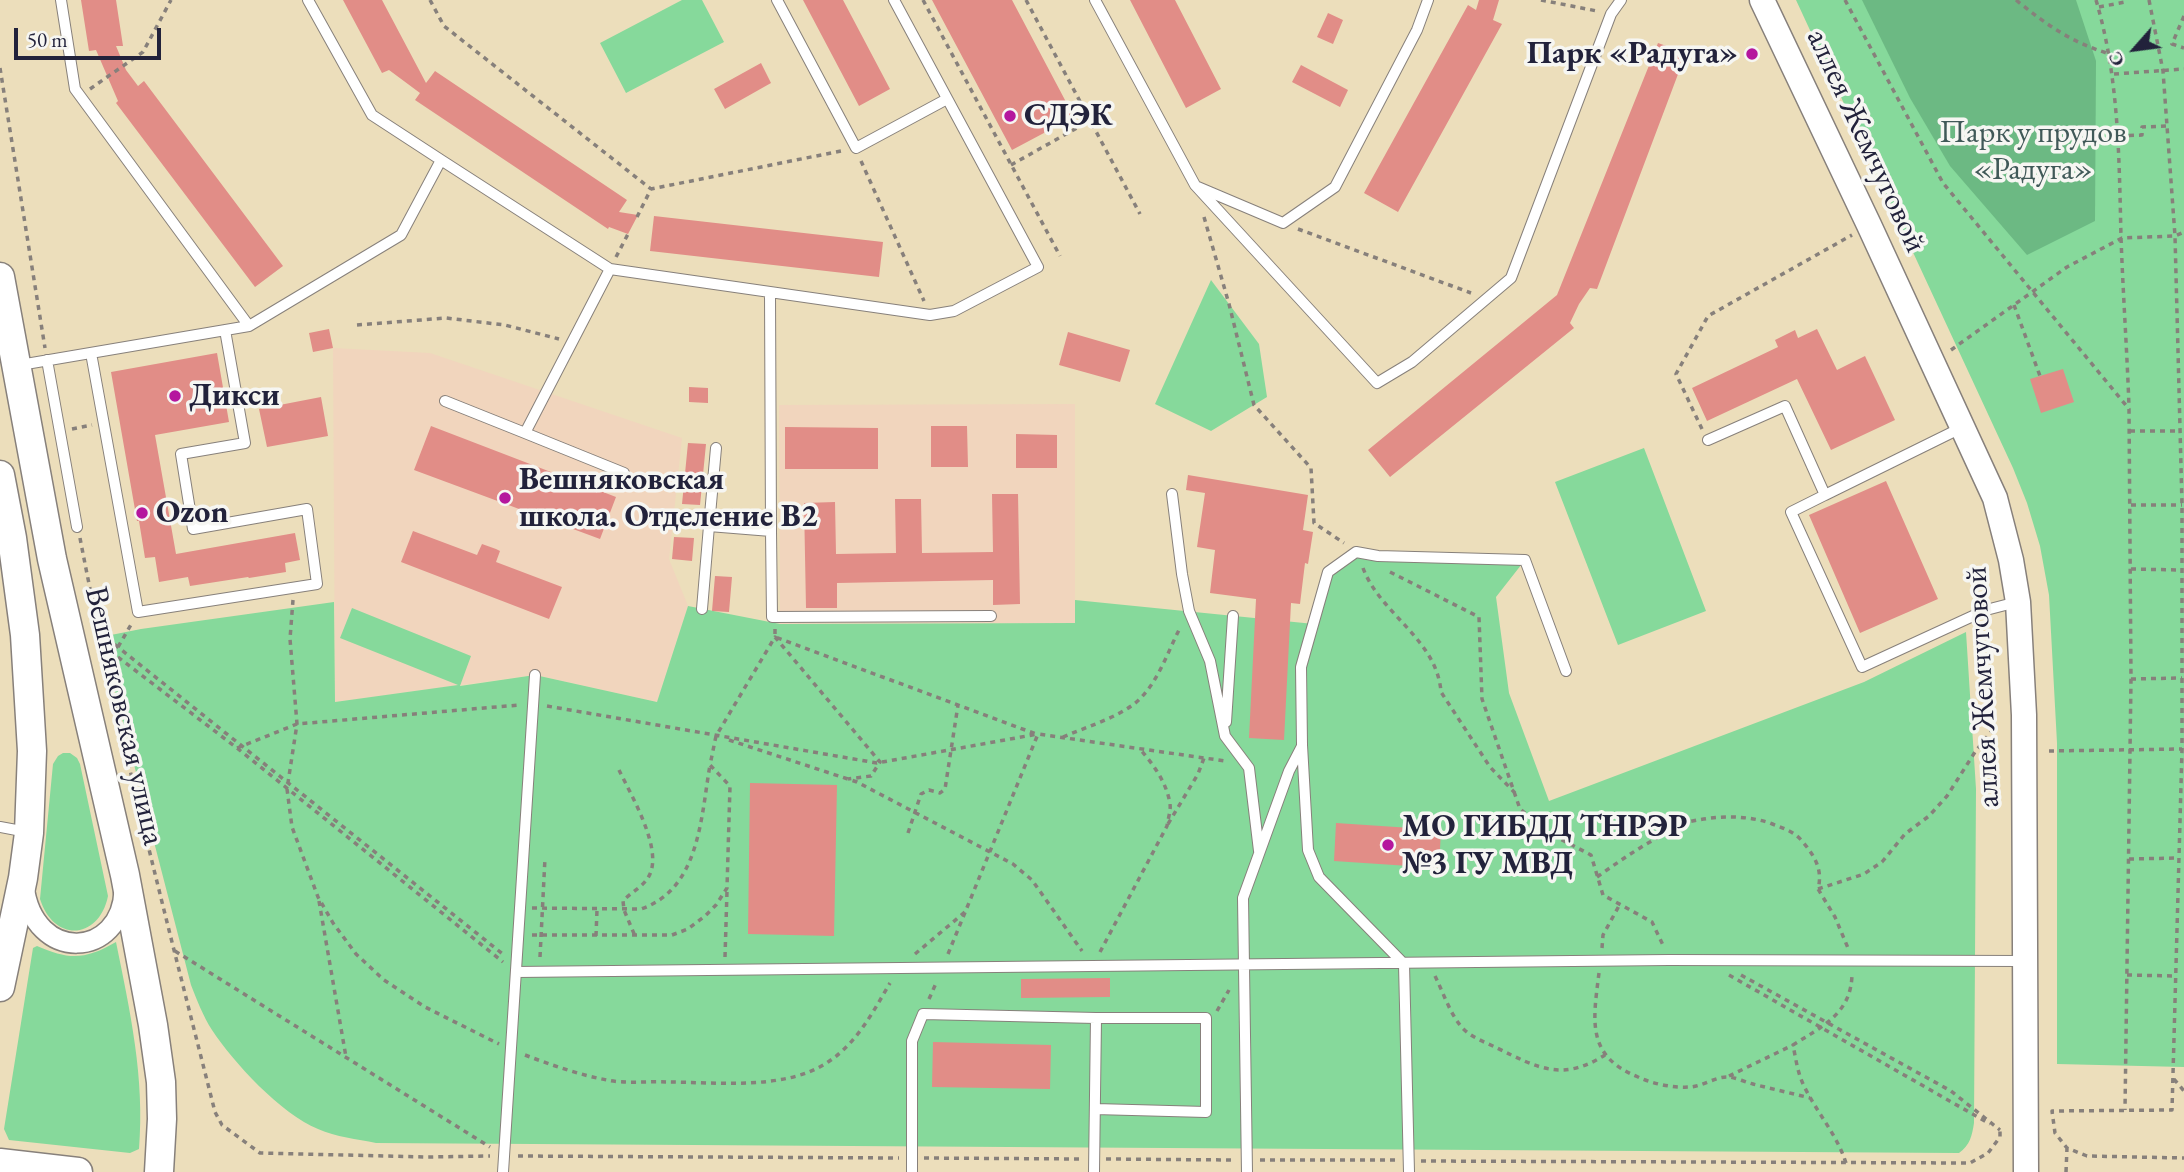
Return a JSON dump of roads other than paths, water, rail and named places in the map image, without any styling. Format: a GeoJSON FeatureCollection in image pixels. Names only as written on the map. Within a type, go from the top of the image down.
{"type":"FeatureCollection","features":[{"type":"Feature","properties":{"kind":"main road","name":"Вешняковская улица"},"geometry":{"type":"LineString","coordinates":[[0,277],[52,559],[125,876],[153,1025],[161,1082],[159,1172]]}},
{"type":"Feature","properties":{"kind":"main road"},"geometry":{"type":"LineString","coordinates":[[0,475],[25,635],[32,751],[29,833],[23,878],[0,988]]}},
{"type":"Feature","properties":{"kind":"main road"},"geometry":{"type":"LineString","coordinates":[[0,1163],[78,1172]]}},
{"type":"Feature","properties":{"kind":"street","name":"аллея Жемчуговой"},"geometry":{"type":"LineString","coordinates":[[1762,0],[1995,498],[2011,560],[2018,602],[2024,715],[2026,1172]]}},
{"type":"Feature","properties":{"kind":"street"},"geometry":{"type":"LineString","coordinates":[[23,878],[26,901],[35,920],[46,934],[60,941],[74,943],[90,941],[102,935],[114,923],[124,903],[125,876]]}},
{"type":"Feature","properties":{"kind":"lane"},"geometry":{"type":"LineString","coordinates":[[61,0],[75,89],[249,326]]}},
{"type":"Feature","properties":{"kind":"lane"},"geometry":{"type":"LineString","coordinates":[[308,0],[372,116],[610,269],[930,316],[954,311],[1038,267],[894,0]]}},
{"type":"Feature","properties":{"kind":"lane"},"geometry":{"type":"LineString","coordinates":[[777,0],[856,148],[947,99]]}},
{"type":"Feature","properties":{"kind":"lane"},"geometry":{"type":"LineString","coordinates":[[1095,0],[1195,185],[1377,383],[1412,362],[1511,278],[1611,13],[1621,0]]}},
{"type":"Feature","properties":{"kind":"lane"},"geometry":{"type":"LineString","coordinates":[[1195,185],[1283,223],[1335,187],[1418,30],[1428,0]]}},
{"type":"Feature","properties":{"kind":"lane"},"geometry":{"type":"LineString","coordinates":[[16,366],[249,326],[401,235],[441,160]]}},
{"type":"Feature","properties":{"kind":"lane"},"geometry":{"type":"LineString","coordinates":[[525,433],[610,269]]}},
{"type":"Feature","properties":{"kind":"lane"},"geometry":{"type":"LineString","coordinates":[[770,292],[772,617],[991,616]]}},
{"type":"Feature","properties":{"kind":"lane"},"geometry":{"type":"LineString","coordinates":[[91,353],[138,612],[317,584],[307,509],[193,529],[181,454],[245,443],[225,330]]}},
{"type":"Feature","properties":{"kind":"lane"},"geometry":{"type":"LineString","coordinates":[[47,360],[77,527]]}},
{"type":"Feature","properties":{"kind":"lane"},"geometry":{"type":"LineString","coordinates":[[445,401],[624,473]]}},
{"type":"Feature","properties":{"kind":"lane"},"geometry":{"type":"LineString","coordinates":[[1708,440],[1784,406],[1825,495]]}},
{"type":"Feature","properties":{"kind":"lane"},"geometry":{"type":"LineString","coordinates":[[1963,427],[1791,512],[1862,667],[1986,610],[2018,602]]}},
{"type":"Feature","properties":{"kind":"lane"},"geometry":{"type":"LineString","coordinates":[[702,609],[716,448]]}},
{"type":"Feature","properties":{"kind":"lane"},"geometry":{"type":"LineString","coordinates":[[1172,494],[1189,611],[1210,661],[1225,736],[1249,768],[1259,855]]}},
{"type":"Feature","properties":{"kind":"lane"},"geometry":{"type":"LineString","coordinates":[[709,526],[771,531]]}},
{"type":"Feature","properties":{"kind":"lane"},"geometry":{"type":"LineString","coordinates":[[1409,1172],[1404,964],[1319,877],[1308,850],[1301,667],[1328,572],[1356,552],[1378,556],[1525,560],[1566,671]]}},
{"type":"Feature","properties":{"kind":"lane"},"geometry":{"type":"LineString","coordinates":[[1225,736],[1233,616]]}},
{"type":"Feature","properties":{"kind":"lane"},"geometry":{"type":"LineString","coordinates":[[503,1172],[534,675]]}},
{"type":"Feature","properties":{"kind":"lane"},"geometry":{"type":"LineString","coordinates":[[1247,1172],[1243,898],[1289,771],[1302,745]]}},
{"type":"Feature","properties":{"kind":"lane"},"geometry":{"type":"LineString","coordinates":[[0,827],[29,833]]}},
{"type":"Feature","properties":{"kind":"lane"},"geometry":{"type":"LineString","coordinates":[[516,969],[539,972],[899,968],[1089,961],[1433,964],[1670,960],[2025,961]]}},
{"type":"Feature","properties":{"kind":"lane"},"geometry":{"type":"LineString","coordinates":[[912,1172],[912,1041],[923,1014],[1206,1018],[1206,1112],[1095,1109]]}},
{"type":"Feature","properties":{"kind":"lane"},"geometry":{"type":"LineString","coordinates":[[1094,1172],[1096,1018]]}},
{"type":"Feature","properties":{"kind":"place","name":"Парк «Радуга»"},"geometry":{"type":"Point","coordinates":[1752,54]}},
{"type":"Feature","properties":{"kind":"place","name":"СДЭК"},"geometry":{"type":"Point","coordinates":[1010,116]}},
{"type":"Feature","properties":{"kind":"place","name":"Дикси"},"geometry":{"type":"Point","coordinates":[175,396]}},
{"type":"Feature","properties":{"kind":"place","name":"Вешняковская школа. Отделение В2"},"geometry":{"type":"Point","coordinates":[505,498]}},
{"type":"Feature","properties":{"kind":"place","name":"Ozon"},"geometry":{"type":"Point","coordinates":[142,513]}},
{"type":"Feature","properties":{"kind":"place","name":"МО ГИБДД ТНРЭР №3 ГУ МВД"},"geometry":{"type":"Point","coordinates":[1388,845]}},
{"type":"Feature","properties":{"kind":"park label","name":"Парк у прудов «Радуга»"},"geometry":{"type":"Point","coordinates":[2033,152]}}]}
